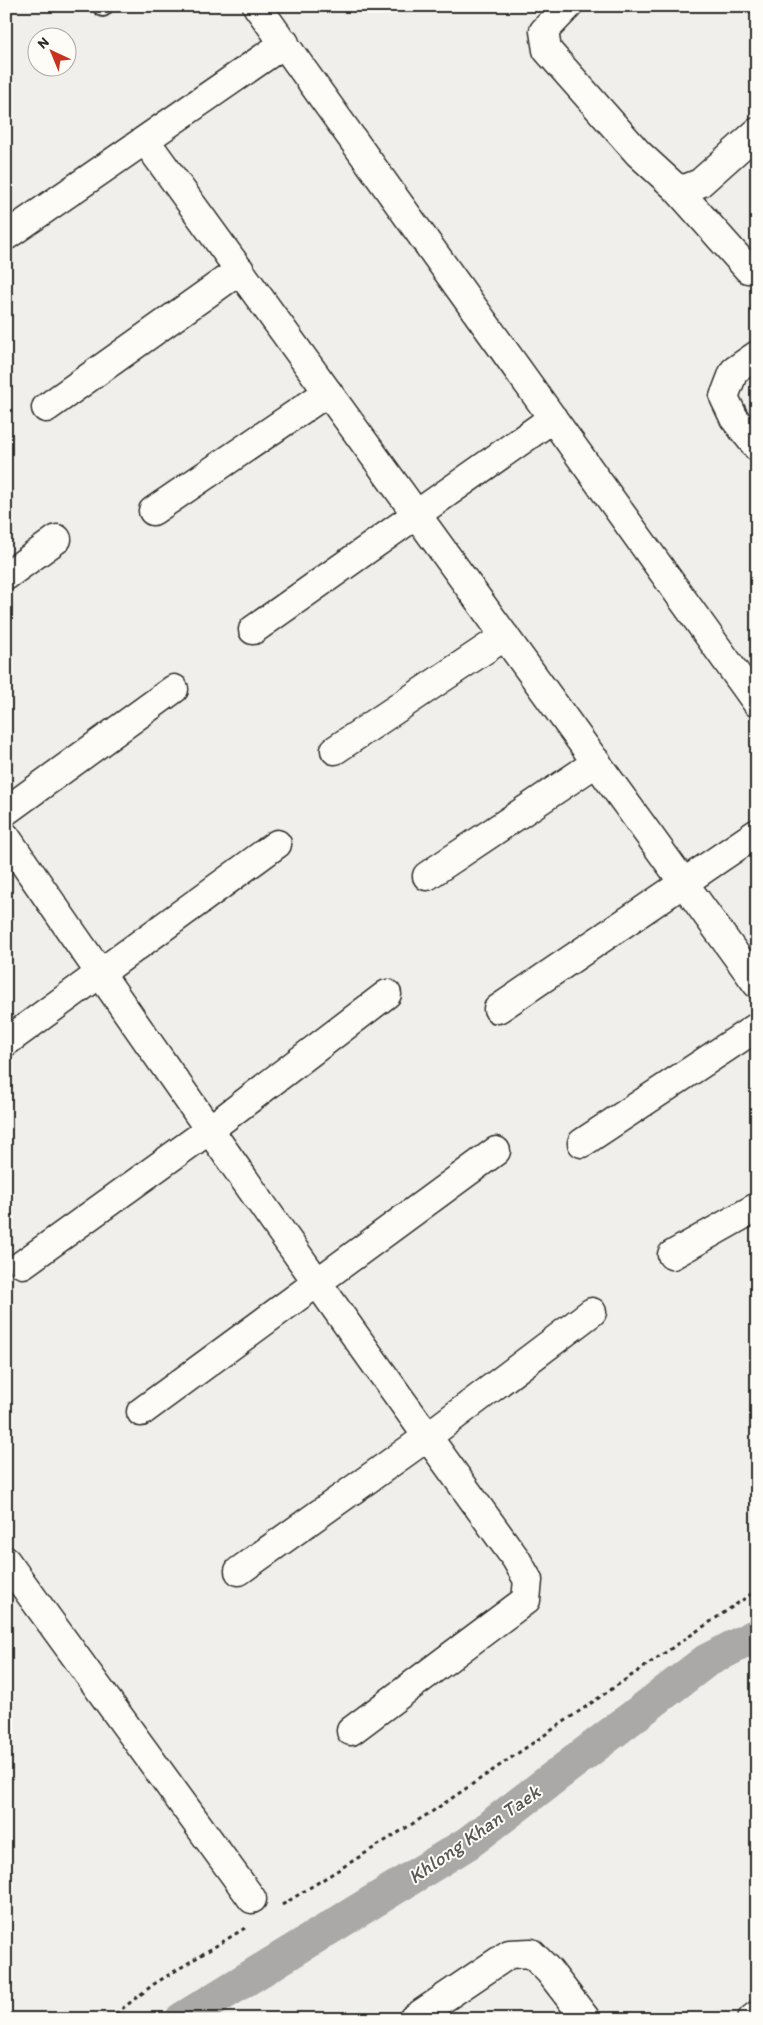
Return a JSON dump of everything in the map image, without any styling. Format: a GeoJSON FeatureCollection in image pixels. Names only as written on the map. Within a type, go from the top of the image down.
{"type":"FeatureCollection","features":[{"type":"Feature","properties":{"kind":"street"},"geometry":{"type":"LineString","coordinates":[[257,6],[757,703]]}},
{"type":"Feature","properties":{"kind":"street"},"geometry":{"type":"LineString","coordinates":[[568,6],[544,31],[547,50],[638,153],[675,187],[748,269],[757,262]]}},
{"type":"Feature","properties":{"kind":"street"},"geometry":{"type":"LineString","coordinates":[[6,236],[284,43]]}},
{"type":"Feature","properties":{"kind":"street"},"geometry":{"type":"LineString","coordinates":[[675,187],[685,189],[700,184],[757,132]]}},
{"type":"Feature","properties":{"kind":"street"},"geometry":{"type":"LineString","coordinates":[[145,140],[757,984]]}},
{"type":"Feature","properties":{"kind":"street"},"geometry":{"type":"LineString","coordinates":[[46,408],[240,270]]}},
{"type":"Feature","properties":{"kind":"street"},"geometry":{"type":"LineString","coordinates":[[757,356],[734,371],[724,397],[734,418],[757,448]]}},
{"type":"Feature","properties":{"kind":"street"},"geometry":{"type":"LineString","coordinates":[[153,511],[328,392]]}},
{"type":"Feature","properties":{"kind":"street"},"geometry":{"type":"LineString","coordinates":[[253,630],[554,418]]}},
{"type":"Feature","properties":{"kind":"street"},"geometry":{"type":"LineString","coordinates":[[6,576],[56,539]]}},
{"type":"Feature","properties":{"kind":"street"},"geometry":{"type":"LineString","coordinates":[[335,750],[505,636]]}},
{"type":"Feature","properties":{"kind":"street"},"geometry":{"type":"LineString","coordinates":[[6,812],[174,689]]}},
{"type":"Feature","properties":{"kind":"street"},"geometry":{"type":"LineString","coordinates":[[427,876],[596,762]]}},
{"type":"Feature","properties":{"kind":"street"},"geometry":{"type":"LineString","coordinates":[[498,1008],[757,833]]}},
{"type":"Feature","properties":{"kind":"street"},"geometry":{"type":"LineString","coordinates":[[6,837],[209,1130],[516,1559],[528,1580],[526,1600],[351,1731]]}},
{"type":"Feature","properties":{"kind":"street"},"geometry":{"type":"LineString","coordinates":[[6,1042],[277,844]]}},
{"type":"Feature","properties":{"kind":"street"},"geometry":{"type":"LineString","coordinates":[[23,1264],[209,1130],[387,994]]}},
{"type":"Feature","properties":{"kind":"street"},"geometry":{"type":"LineString","coordinates":[[582,1143],[757,1027]]}},
{"type":"Feature","properties":{"kind":"street"},"geometry":{"type":"LineString","coordinates":[[141,1412],[496,1151]]}},
{"type":"Feature","properties":{"kind":"street"},"geometry":{"type":"LineString","coordinates":[[672,1255],[757,1207]]}},
{"type":"Feature","properties":{"kind":"street"},"geometry":{"type":"LineString","coordinates":[[239,1571],[427,1437],[592,1312]]}},
{"type":"Feature","properties":{"kind":"street"},"geometry":{"type":"LineString","coordinates":[[6,1561],[252,1899]]}},
{"type":"Feature","properties":{"kind":"street"},"geometry":{"type":"LineString","coordinates":[[413,2019],[509,1954],[531,1953],[549,1971],[586,2019]]}},
{"type":"Feature","properties":{"kind":"street"},"geometry":{"type":"LineString","coordinates":[[752,2019],[757,2015]]}},
{"type":"Feature","properties":{"kind":"path"},"geometry":{"type":"LineString","coordinates":[[281,1905],[433,1811],[757,1590]]}},
{"type":"Feature","properties":{"kind":"path"},"geometry":{"type":"LineString","coordinates":[[109,2019],[154,1984],[247,1926]]}},
{"type":"Feature","properties":{"kind":"waterway","name":"Khlong Khan Taek"},"geometry":{"type":"LineString","coordinates":[[182,2019],[468,1843],[706,1661],[757,1635]]}}]}
